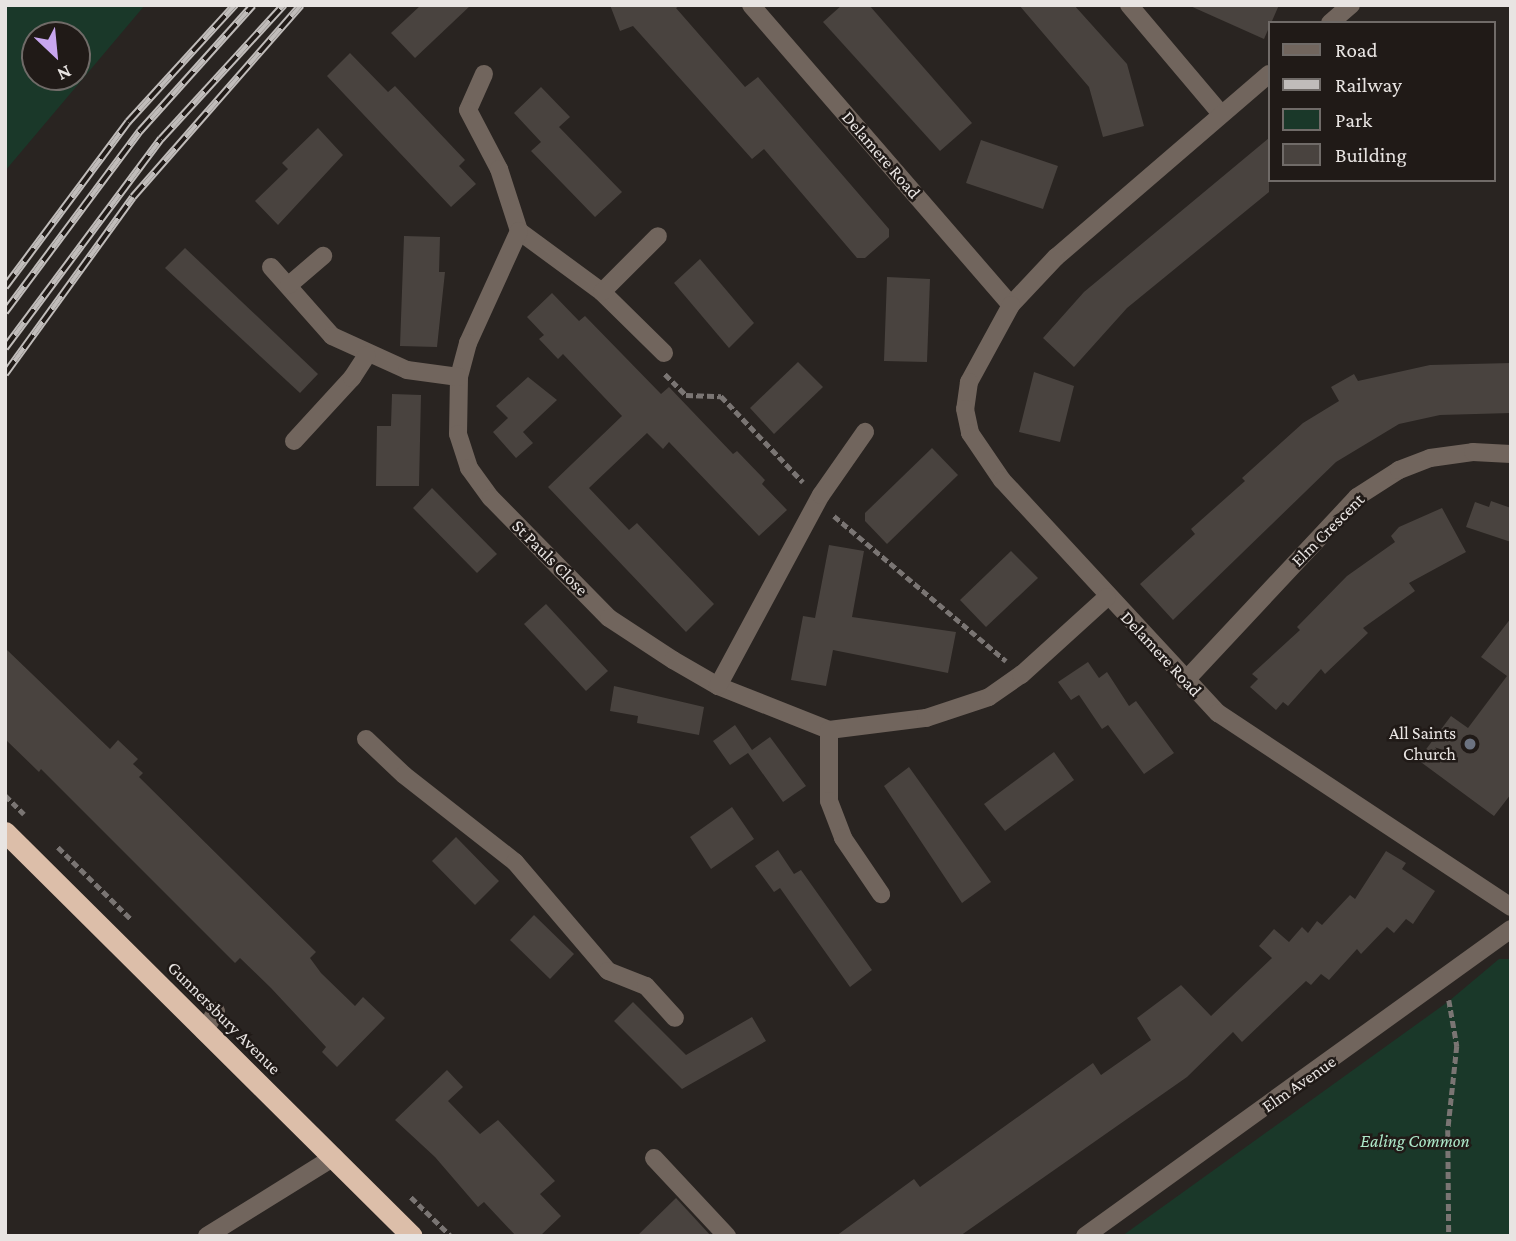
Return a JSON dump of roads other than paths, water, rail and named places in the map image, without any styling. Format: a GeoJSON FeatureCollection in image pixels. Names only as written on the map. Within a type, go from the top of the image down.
{"type":"FeatureCollection","features":[{"type":"Feature","properties":{"kind":"highway","name":"Gunnersbury Avenue"},"geometry":{"type":"LineString","coordinates":[[5,832],[412,1236]]}},
{"type":"Feature","properties":{"kind":"street","name":"Delamere Road"},"geometry":{"type":"LineString","coordinates":[[751,5],[1011,305]]}},
{"type":"Feature","properties":{"kind":"street"},"geometry":{"type":"LineString","coordinates":[[1129,5],[1221,114]]}},
{"type":"Feature","properties":{"kind":"street"},"geometry":{"type":"LineString","coordinates":[[1332,21],[1351,5]]}},
{"type":"Feature","properties":{"kind":"street"},"geometry":{"type":"LineString","coordinates":[[484,74],[468,110],[499,169],[519,231],[602,292],[664,353]]}},
{"type":"Feature","properties":{"kind":"street","name":"Delamere Road"},"geometry":{"type":"LineString","coordinates":[[1268,75],[1056,257],[1011,305],[969,382],[965,409],[970,433],[1002,480],[1107,597],[1218,713],[1511,907]]}},
{"type":"Feature","properties":{"kind":"street","name":"St Pauls Close"},"geometry":{"type":"LineString","coordinates":[[519,231],[468,343],[459,377],[458,434],[469,468],[491,498],[609,618],[718,686],[829,730],[926,718],[989,697],[1021,675],[1107,597]]}},
{"type":"Feature","properties":{"kind":"street"},"geometry":{"type":"LineString","coordinates":[[602,292],[658,236]]}},
{"type":"Feature","properties":{"kind":"street"},"geometry":{"type":"LineString","coordinates":[[289,285],[323,256]]}},
{"type":"Feature","properties":{"kind":"street"},"geometry":{"type":"LineString","coordinates":[[271,267],[332,336],[367,355],[407,370],[459,377]]}},
{"type":"Feature","properties":{"kind":"street"},"geometry":{"type":"LineString","coordinates":[[293,441],[352,378],[367,355]]}},
{"type":"Feature","properties":{"kind":"street"},"geometry":{"type":"LineString","coordinates":[[718,686],[818,499],[865,432]]}},
{"type":"Feature","properties":{"kind":"street","name":"Elm Crescent"},"geometry":{"type":"LineString","coordinates":[[1185,681],[1357,497],[1399,470],[1430,458],[1473,452],[1511,454]]}},
{"type":"Feature","properties":{"kind":"street"},"geometry":{"type":"LineString","coordinates":[[829,730],[829,801],[843,838],[881,894]]}},
{"type":"Feature","properties":{"kind":"street"},"geometry":{"type":"LineString","coordinates":[[366,739],[404,775],[515,862],[608,971],[646,986],[674,1018]]}},
{"type":"Feature","properties":{"kind":"street","name":"Elm Avenue"},"geometry":{"type":"LineString","coordinates":[[1085,1236],[1447,979],[1511,929]]}},
{"type":"Feature","properties":{"kind":"street"},"geometry":{"type":"LineString","coordinates":[[204,1032],[216,1011]]}},
{"type":"Feature","properties":{"kind":"street"},"geometry":{"type":"LineString","coordinates":[[207,1236],[334,1157]]}},
{"type":"Feature","properties":{"kind":"street"},"geometry":{"type":"LineString","coordinates":[[654,1158],[727,1236]]}},
{"type":"Feature","properties":{"kind":"railway"},"geometry":{"type":"LineString","coordinates":[[5,287],[128,122],[235,5]]}},
{"type":"Feature","properties":{"kind":"railway"},"geometry":{"type":"LineString","coordinates":[[5,312],[140,131],[253,5]]}},
{"type":"Feature","properties":{"kind":"railway"},"geometry":{"type":"LineString","coordinates":[[5,348],[161,139],[284,5]]}},
{"type":"Feature","properties":{"kind":"railway"},"geometry":{"type":"LineString","coordinates":[[5,374],[133,197],[301,5]]}},
{"type":"Feature","properties":{"kind":"place","name":"All Saints Church"},"geometry":{"type":"Point","coordinates":[1470,744]}},
{"type":"Feature","properties":{"kind":"park label","name":"Ealing Common"},"geometry":{"type":"Point","coordinates":[1415,1141]}}]}
